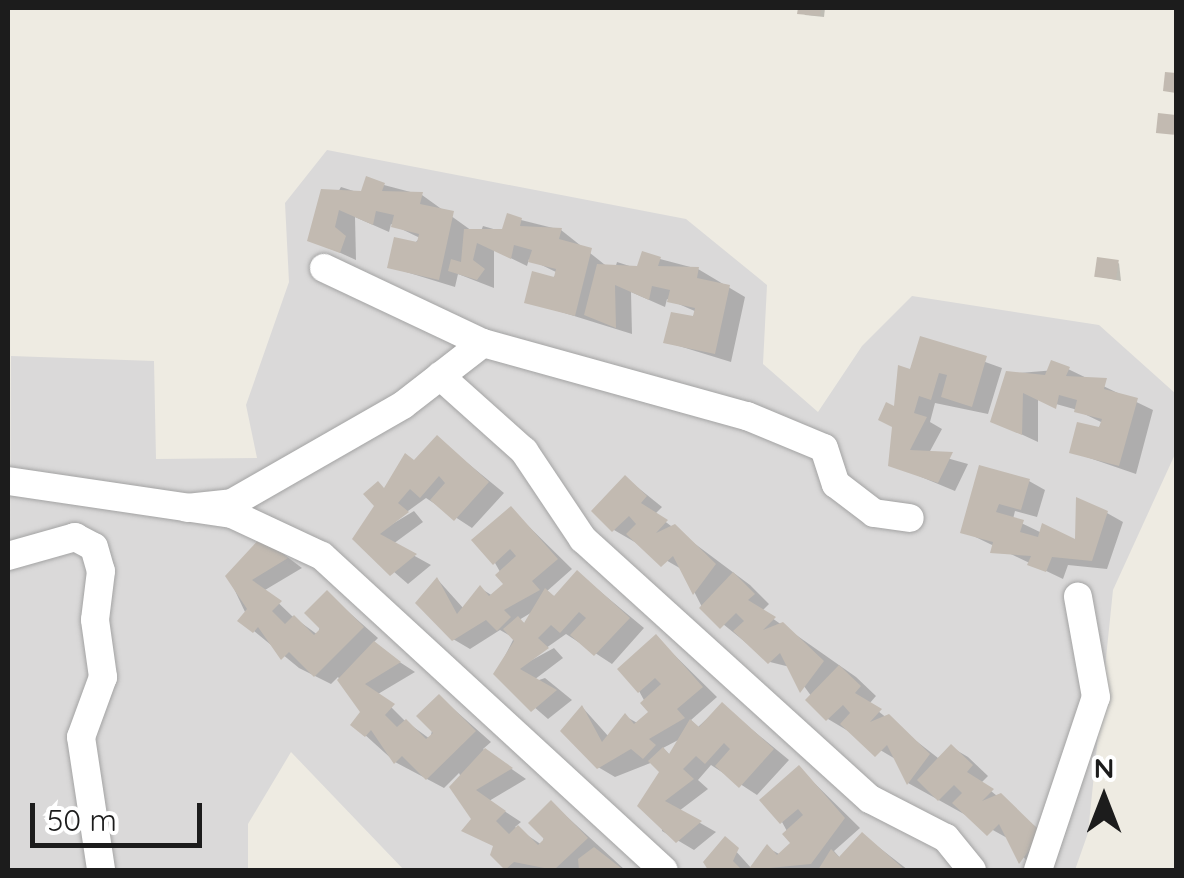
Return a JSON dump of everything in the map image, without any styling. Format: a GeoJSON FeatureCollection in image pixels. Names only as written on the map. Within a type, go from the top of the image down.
{"type":"FeatureCollection","features":[{"type":"Feature","properties":{"kind":"street"},"geometry":{"type":"LineString","coordinates":[[324,268],[482,342],[763,422],[824,448],[836,484],[874,513],[910,518]]}},
{"type":"Feature","properties":{"kind":"street"},"geometry":{"type":"LineString","coordinates":[[187,508],[232,502],[440,376],[482,342]]}},
{"type":"Feature","properties":{"kind":"street"},"geometry":{"type":"LineString","coordinates":[[440,376],[524,451],[584,539],[870,799],[946,838],[972,870]]}},
{"type":"Feature","properties":{"kind":"street"},"geometry":{"type":"LineString","coordinates":[[8,482],[232,514],[322,556],[664,870]]}},
{"type":"Feature","properties":{"kind":"street"},"geometry":{"type":"LineString","coordinates":[[8,556],[76,537],[94,548],[102,571],[95,620],[103,677],[81,738],[100,870]]}},
{"type":"Feature","properties":{"kind":"street"},"geometry":{"type":"LineString","coordinates":[[1038,870],[1096,697],[1078,596]]}},
{"type":"Feature","properties":{"kind":"shaded area"},"geometry":{"type":"Polygon","coordinates":[[[327,150],[686,219],[767,285],[763,364],[818,412],[862,346],[912,296],[1099,325],[1176,394],[1176,452],[1113,590],[1088,833],[1075,870],[404,870],[291,752],[248,824],[248,870],[8,870],[11,356],[154,361],[156,459],[257,458],[246,405],[289,282],[285,203],[327,150]]]}},
{"type":"Feature","properties":{"kind":"building"},"geometry":{"type":"Polygon","coordinates":[[[798,8],[821,8],[820,16],[797,14],[798,8]]]}},
{"type":"Feature","properties":{"kind":"building"},"geometry":{"type":"Polygon","coordinates":[[[1165,72],[1176,73],[1176,93],[1163,91],[1165,72]]]}},
{"type":"Feature","properties":{"kind":"building"},"geometry":{"type":"Polygon","coordinates":[[[1158,113],[1176,115],[1174,135],[1156,133],[1158,113]]]}},
{"type":"Feature","properties":{"kind":"building"},"geometry":{"type":"Polygon","coordinates":[[[366,176],[385,183],[382,191],[423,192],[420,204],[454,211],[439,280],[387,268],[394,237],[417,242],[419,234],[391,227],[394,215],[376,211],[373,225],[339,210],[335,227],[346,236],[340,253],[307,241],[321,189],[361,191],[366,176]]]}},
{"type":"Feature","properties":{"kind":"building"},"geometry":{"type":"Polygon","coordinates":[[[507,213],[522,218],[520,226],[562,228],[559,239],[592,248],[575,316],[524,303],[532,271],[554,277],[556,269],[528,262],[532,250],[514,245],[511,259],[477,243],[473,260],[485,269],[477,280],[448,271],[451,259],[461,262],[464,229],[502,229],[507,213]]]}},
{"type":"Feature","properties":{"kind":"building"},"geometry":{"type":"Polygon","coordinates":[[[642,251],[661,257],[658,266],[699,267],[697,278],[730,285],[715,354],[663,343],[671,312],[693,316],[695,308],[667,302],[670,290],[652,286],[649,300],[615,285],[616,328],[584,315],[597,264],[637,266],[642,251]]]}},
{"type":"Feature","properties":{"kind":"building"},"geometry":{"type":"Polygon","coordinates":[[[1097,257],[1119,260],[1116,280],[1094,277],[1097,257]]]}},
{"type":"Feature","properties":{"kind":"building"},"geometry":{"type":"Polygon","coordinates":[[[920,336],[987,356],[972,407],[941,397],[947,375],[939,373],[931,400],[919,396],[914,413],[927,417],[910,450],[953,452],[938,483],[888,466],[892,427],[878,420],[886,402],[894,406],[898,365],[910,369],[920,336]]]}},
{"type":"Feature","properties":{"kind":"building"},"geometry":{"type":"Polygon","coordinates":[[[1051,360],[1070,367],[1066,376],[1107,378],[1104,389],[1138,398],[1119,466],[1069,453],[1077,422],[1099,427],[1102,419],[1074,412],[1077,400],[1059,395],[1056,409],[1023,393],[1022,435],[990,422],[1006,371],[1045,375],[1051,360]]]}},
{"type":"Feature","properties":{"kind":"building"},"geometry":{"type":"Polygon","coordinates":[[[437,435],[489,482],[454,521],[430,500],[445,483],[439,476],[420,498],[410,489],[398,503],[409,512],[380,534],[417,554],[390,576],[352,539],[374,506],[363,494],[378,481],[384,488],[405,453],[414,460],[437,435]]]}},
{"type":"Feature","properties":{"kind":"building"},"geometry":{"type":"Polygon","coordinates":[[[979,465],[1030,479],[1021,510],[999,504],[996,512],[1024,520],[1020,532],[1038,537],[1042,523],[1075,539],[1076,497],[1108,511],[1092,561],[1052,557],[1046,572],[1027,565],[1031,556],[990,553],[993,542],[960,533],[979,465]]]}},
{"type":"Feature","properties":{"kind":"building"},"geometry":{"type":"Polygon","coordinates":[[[625,475],[647,496],[641,503],[668,520],[656,533],[675,524],[716,564],[693,595],[673,556],[661,567],[626,534],[636,524],[629,516],[612,532],[591,511],[625,475]]]}},
{"type":"Feature","properties":{"kind":"building"},"geometry":{"type":"Polygon","coordinates":[[[511,506],[558,559],[532,581],[540,590],[504,610],[511,617],[497,631],[486,620],[452,641],[415,603],[437,577],[457,614],[480,585],[489,596],[503,584],[495,575],[516,556],[510,549],[493,565],[471,540],[511,506]]]}},
{"type":"Feature","properties":{"kind":"building"},"geometry":{"type":"Polygon","coordinates":[[[261,537],[288,558],[252,580],[282,601],[272,611],[285,624],[294,615],[314,635],[320,629],[304,613],[327,590],[364,627],[314,677],[289,652],[281,660],[258,627],[253,633],[237,621],[247,609],[225,576],[261,537]]]}},
{"type":"Feature","properties":{"kind":"building"},"geometry":{"type":"Polygon","coordinates":[[[577,570],[630,618],[594,656],[570,635],[586,618],[579,612],[560,633],[551,625],[538,638],[549,648],[520,669],[557,690],[531,712],[493,674],[514,641],[503,629],[518,616],[524,623],[545,588],[554,596],[577,570]]]}},
{"type":"Feature","properties":{"kind":"building"},"geometry":{"type":"Polygon","coordinates":[[[733,572],[755,594],[748,600],[776,617],[763,630],[783,622],[824,661],[800,693],[780,653],[768,664],[733,631],[744,621],[736,613],[720,629],[699,608],[733,572]]]}},
{"type":"Feature","properties":{"kind":"building"},"geometry":{"type":"Polygon","coordinates":[[[656,634],[703,687],[677,709],[685,718],[649,739],[656,745],[643,759],[631,749],[597,769],[560,731],[582,705],[602,742],[625,713],[634,724],[648,712],[640,703],[661,684],[655,678],[638,693],[617,669],[656,634]]]}},
{"type":"Feature","properties":{"kind":"building"},"geometry":{"type":"Polygon","coordinates":[[[374,641],[401,662],[365,684],[395,704],[385,715],[397,727],[406,719],[426,739],[433,733],[416,716],[439,694],[476,731],[426,780],[402,756],[394,764],[371,730],[365,737],[350,725],[360,712],[337,680],[374,641]]]}},
{"type":"Feature","properties":{"kind":"building"},"geometry":{"type":"Polygon","coordinates":[[[839,665],[861,686],[855,693],[882,709],[870,722],[889,714],[930,754],[907,785],[887,745],[875,757],[840,724],[850,713],[843,705],[826,721],[805,700],[839,665]]]}},
{"type":"Feature","properties":{"kind":"building"},"geometry":{"type":"Polygon","coordinates":[[[722,702],[774,749],[739,788],[715,766],[730,749],[724,743],[705,764],[696,756],[683,769],[694,779],[665,801],[702,821],[676,843],[637,806],[659,772],[648,761],[663,747],[669,754],[690,719],[699,727],[722,702]]]}},
{"type":"Feature","properties":{"kind":"building"},"geometry":{"type":"Polygon","coordinates":[[[951,744],[973,765],[967,772],[994,789],[982,801],[1001,793],[1042,833],[1019,864],[999,824],[987,836],[952,803],[962,793],[954,785],[938,801],[917,780],[951,744]]]}},
{"type":"Feature","properties":{"kind":"building"},"geometry":{"type":"Polygon","coordinates":[[[485,748],[513,768],[476,790],[506,811],[496,821],[509,834],[518,825],[538,845],[544,839],[528,823],[551,800],[588,838],[554,870],[514,862],[505,870],[490,855],[493,846],[461,831],[471,819],[449,787],[485,748]]]}},
{"type":"Feature","properties":{"kind":"building"},"geometry":{"type":"Polygon","coordinates":[[[799,765],[845,818],[811,864],[748,870],[767,844],[777,855],[790,843],[782,834],[803,815],[798,809],[780,824],[759,800],[799,765]]]}},
{"type":"Feature","properties":{"kind":"building"},"geometry":{"type":"Polygon","coordinates":[[[862,832],[905,870],[818,870],[831,849],[839,857],[862,832]]]}},
{"type":"Feature","properties":{"kind":"building"},"geometry":{"type":"Polygon","coordinates":[[[725,836],[739,848],[733,861],[742,870],[708,870],[703,862],[725,836]]]}},
{"type":"Feature","properties":{"kind":"building"},"geometry":{"type":"Polygon","coordinates":[[[594,847],[621,868],[579,870],[578,859],[594,847]]]}}]}
